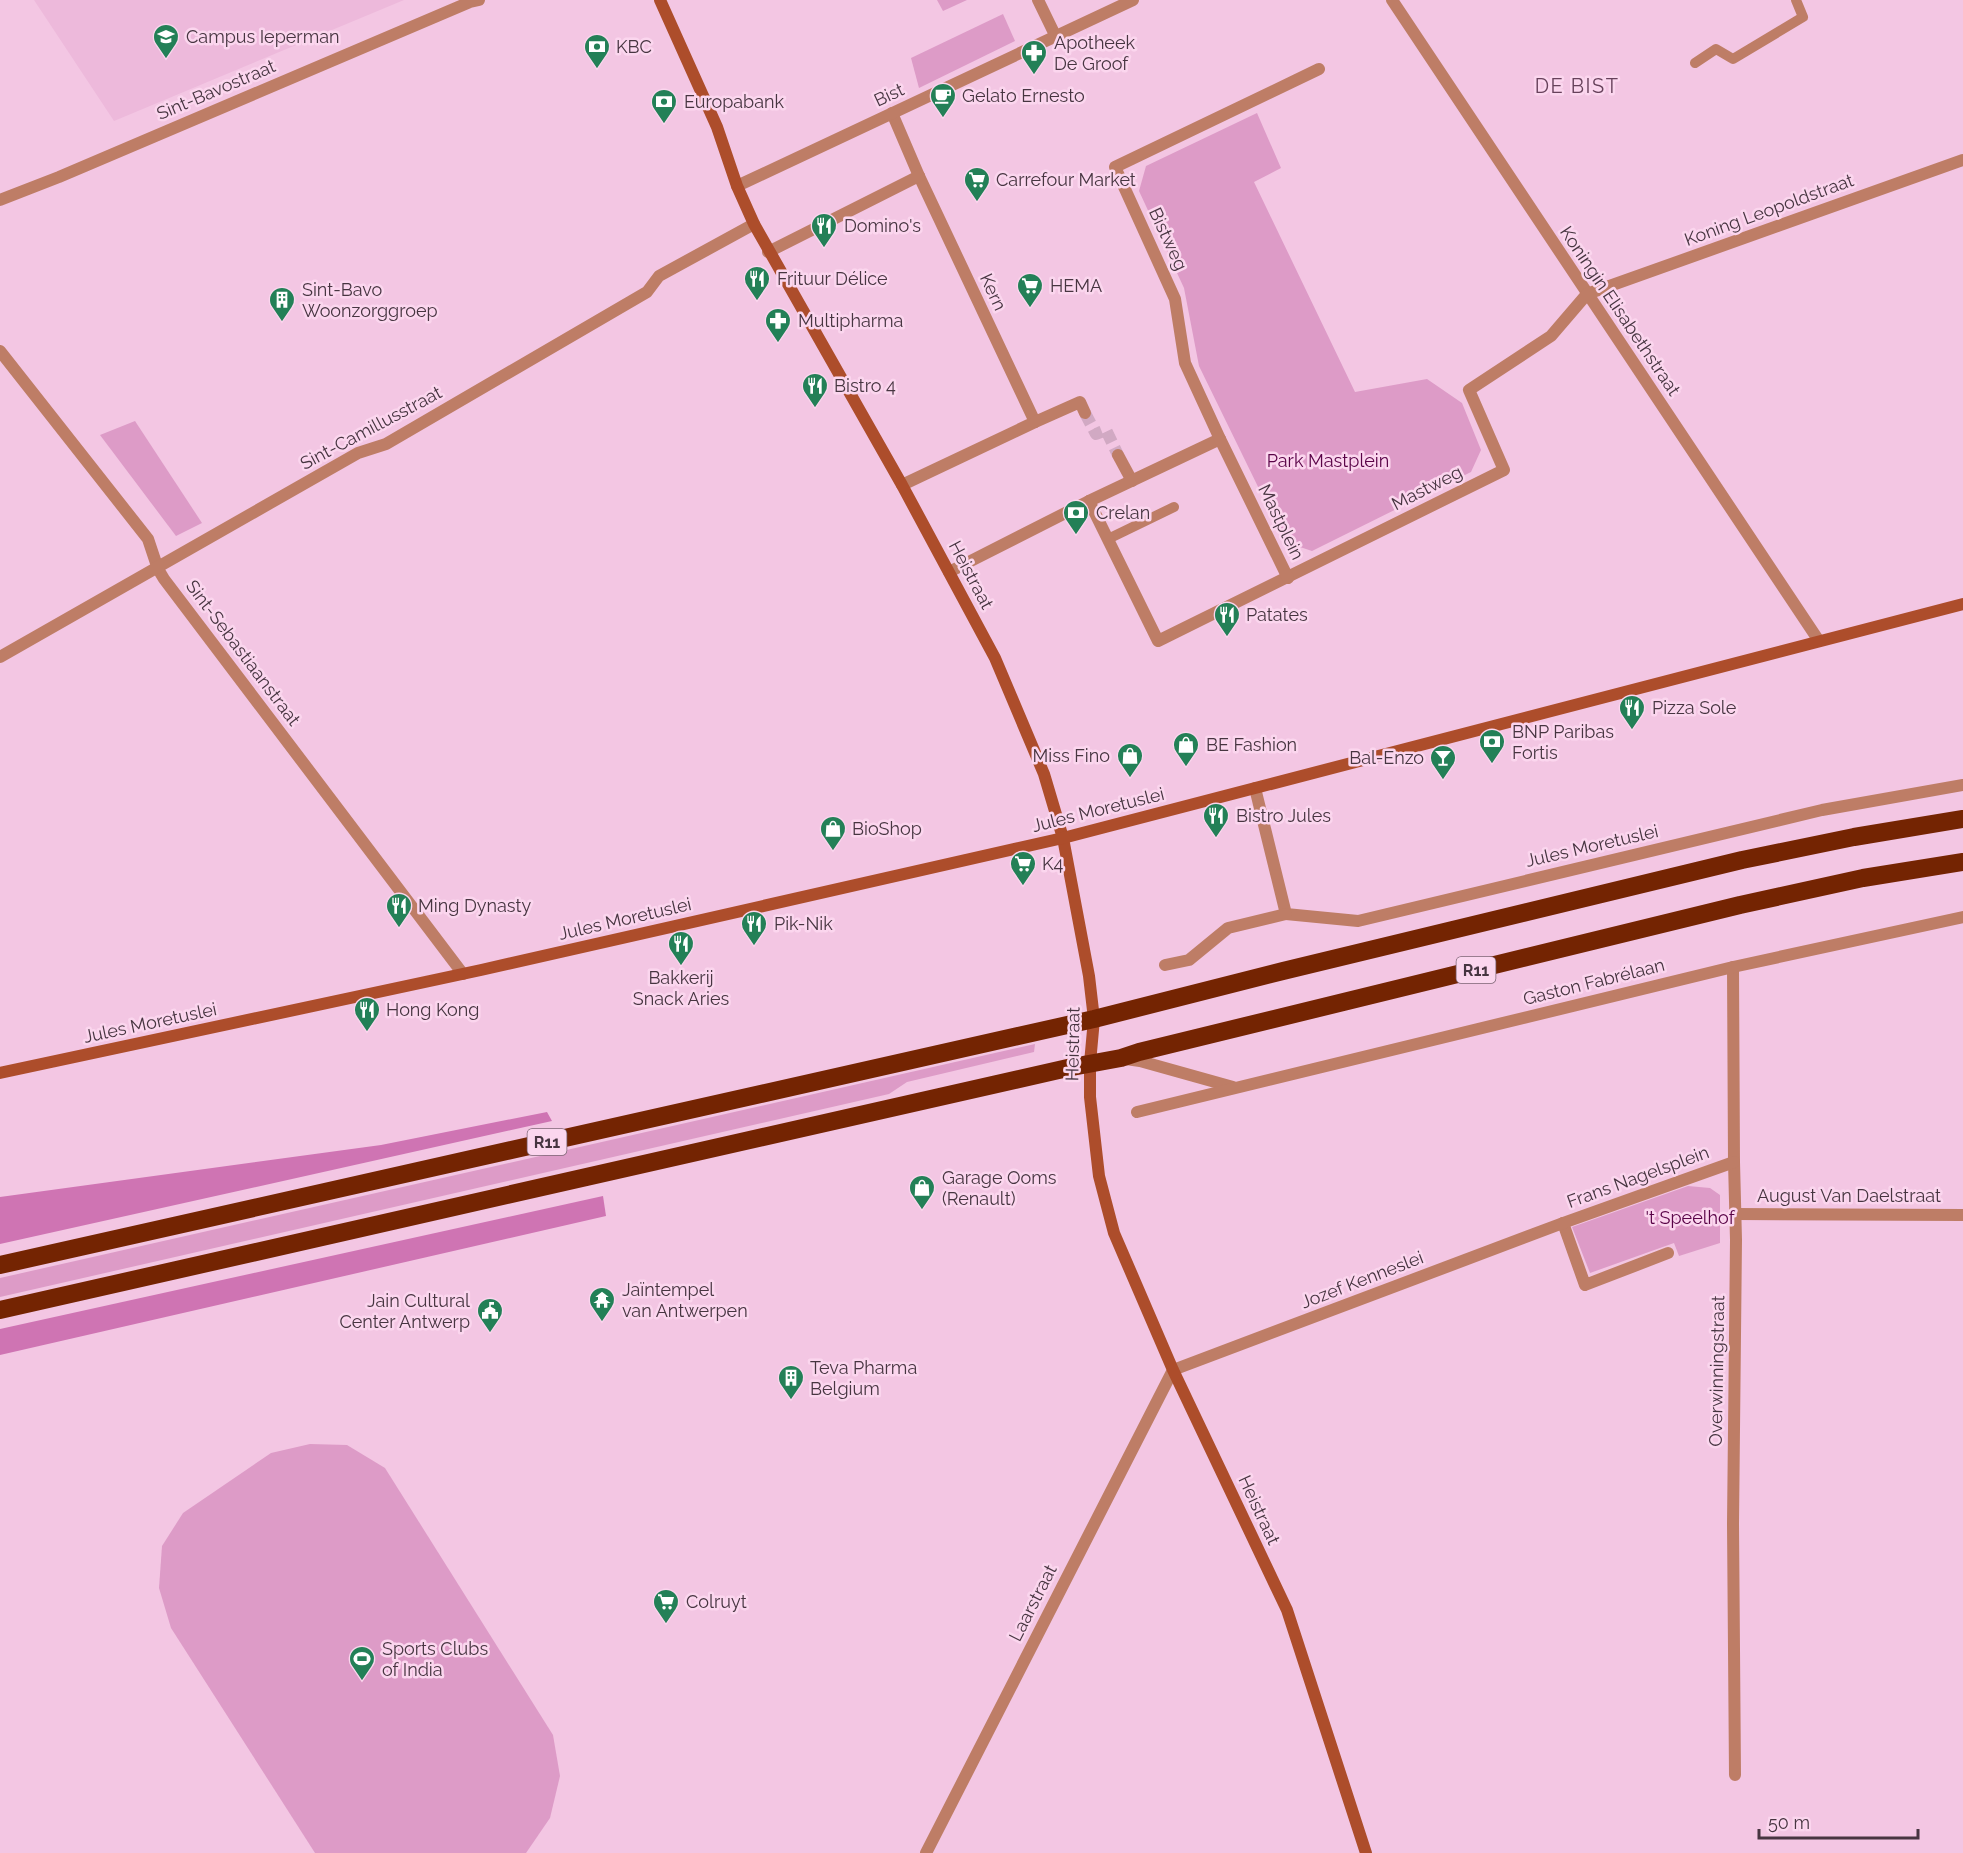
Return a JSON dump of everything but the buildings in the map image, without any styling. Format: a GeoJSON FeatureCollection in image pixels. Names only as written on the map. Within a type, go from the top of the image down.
{"type":"FeatureCollection","features":[{"type":"Feature","properties":{"kind":"highway","name":"R11"},"geometry":{"type":"LineString","coordinates":[[0,1265],[1094,1019],[1742,860],[1854,837],[1963,819]]}},
{"type":"Feature","properties":{"kind":"highway","name":"R11"},"geometry":{"type":"LineString","coordinates":[[0,1310],[1090,1063],[1121,1058],[1740,905],[1863,878],[1963,862]]}},
{"type":"Feature","properties":{"kind":"street","name":"Sint-Bavostraat"},"geometry":{"type":"LineString","coordinates":[[0,200],[459,6],[479,0]]}},
{"type":"Feature","properties":{"kind":"street"},"geometry":{"type":"LineString","coordinates":[[660,0],[717,127],[737,186],[754,224]]}},
{"type":"Feature","properties":{"kind":"street"},"geometry":{"type":"LineString","coordinates":[[1038,0],[1056,37]]}},
{"type":"Feature","properties":{"kind":"street","name":"Bist"},"geometry":{"type":"LineString","coordinates":[[737,186],[1133,0]]}},
{"type":"Feature","properties":{"kind":"street","name":"Koningin Elisabethstraat"},"geometry":{"type":"LineString","coordinates":[[1392,0],[1819,641]]}},
{"type":"Feature","properties":{"kind":"street","name":"Bistweg"},"geometry":{"type":"LineString","coordinates":[[1220,439],[1185,363],[1175,298],[1115,166],[1319,69]]}},
{"type":"Feature","properties":{"kind":"street","name":"Kern"},"geometry":{"type":"LineString","coordinates":[[892,113],[919,176],[1035,422]]}},
{"type":"Feature","properties":{"kind":"street","name":"Koning Leopoldstraat"},"geometry":{"type":"LineString","coordinates":[[1587,294],[1963,160]]}},
{"type":"Feature","properties":{"kind":"street"},"geometry":{"type":"LineString","coordinates":[[768,252],[919,176]]}},
{"type":"Feature","properties":{"kind":"street","name":"Heistraat"},"geometry":{"type":"LineString","coordinates":[[754,224],[902,485],[995,658],[1044,774],[1063,838],[1089,976],[1094,1019],[1090,1097],[1100,1176],[1114,1233],[1173,1370],[1287,1610],[1366,1853]]}},
{"type":"Feature","properties":{"kind":"street","name":"Sint-Camillusstraat"},"geometry":{"type":"LineString","coordinates":[[0,657],[358,453],[386,444],[647,292],[658,276],[754,224]]}},
{"type":"Feature","properties":{"kind":"street","name":"Mastweg"},"geometry":{"type":"LineString","coordinates":[[1288,578],[1504,470],[1469,390],[1551,336],[1587,294]]}},
{"type":"Feature","properties":{"kind":"street","name":"Sint-Sebastiaanstraat"},"geometry":{"type":"LineString","coordinates":[[0,351],[148,539],[158,569],[463,974]]}},
{"type":"Feature","properties":{"kind":"street"},"geometry":{"type":"LineString","coordinates":[[902,485],[1080,402],[1086,413]]}},
{"type":"Feature","properties":{"kind":"street"},"geometry":{"type":"LineString","coordinates":[[949,572],[1089,501],[1220,439]]}},
{"type":"Feature","properties":{"kind":"street","name":"Mastplein"},"geometry":{"type":"LineString","coordinates":[[1089,501],[1158,641],[1288,578],[1220,439]]}},
{"type":"Feature","properties":{"kind":"street"},"geometry":{"type":"LineString","coordinates":[[1118,455],[1132,481]]}},
{"type":"Feature","properties":{"kind":"street","name":"Jules Moretuslei"},"geometry":{"type":"LineString","coordinates":[[0,1073],[463,974],[1063,838],[1963,604]]}},
{"type":"Feature","properties":{"kind":"street","name":"Jules Moretuslei"},"geometry":{"type":"LineString","coordinates":[[1165,965],[1189,960],[1228,928],[1286,914],[1358,921],[1822,810],[1963,786]]}},
{"type":"Feature","properties":{"kind":"street"},"geometry":{"type":"LineString","coordinates":[[1255,788],[1286,914]]}},
{"type":"Feature","properties":{"kind":"street","name":"Gaston Fabrélaan"},"geometry":{"type":"LineString","coordinates":[[1137,1112],[1733,968],[1963,917]]}},
{"type":"Feature","properties":{"kind":"street","name":"Overwinningstraat"},"geometry":{"type":"LineString","coordinates":[[1733,968],[1736,1214],[1733,1524],[1735,1775]]}},
{"type":"Feature","properties":{"kind":"street","name":"Gaston Fabrélaan"},"geometry":{"type":"LineString","coordinates":[[1121,1058],[1140,1060],[1235,1088]]}},
{"type":"Feature","properties":{"kind":"street","name":"Frans Nagelsplein"},"geometry":{"type":"LineString","coordinates":[[1668,1253],[1585,1285],[1563,1223],[1734,1162]]}},
{"type":"Feature","properties":{"kind":"street","name":"August Van Daelstraat"},"geometry":{"type":"LineString","coordinates":[[1736,1214],[1963,1215]]}},
{"type":"Feature","properties":{"kind":"street","name":"Jozef Kenneslei"},"geometry":{"type":"LineString","coordinates":[[1173,1370],[1563,1223]]}},
{"type":"Feature","properties":{"kind":"street","name":"Laarstraat"},"geometry":{"type":"LineString","coordinates":[[926,1853],[1173,1370]]}},
{"type":"Feature","properties":{"kind":"lane"},"geometry":{"type":"LineString","coordinates":[[1695,63],[1716,49],[1733,59],[1803,17],[1796,0]]}},
{"type":"Feature","properties":{"kind":"lane"},"geometry":{"type":"LineString","coordinates":[[1108,539],[1174,507]]}},
{"type":"Feature","properties":{"kind":"shaded area","name":"Campus Ieperman"},"geometry":{"type":"Polygon","coordinates":[[[34,0],[404,0],[114,121],[34,0]]]}},
{"type":"Feature","properties":{"kind":"shaded area"},"geometry":{"type":"Polygon","coordinates":[[[547,1112],[552,1121],[0,1244],[0,1197],[381,1145],[547,1112]]]}},
{"type":"Feature","properties":{"kind":"shaded area"},"geometry":{"type":"Polygon","coordinates":[[[603,1196],[606,1216],[0,1355],[0,1329],[603,1196]]]}},
{"type":"Feature","properties":{"kind":"green space"},"geometry":{"type":"Polygon","coordinates":[[[937,0],[967,0],[943,11],[937,0]]]}},
{"type":"Feature","properties":{"kind":"green space"},"geometry":{"type":"Polygon","coordinates":[[[1003,14],[1015,41],[919,88],[911,58],[1003,14]]]}},
{"type":"Feature","properties":{"kind":"green space","name":"Park Mastplein"},"geometry":{"type":"Polygon","coordinates":[[[1257,113],[1281,168],[1254,182],[1355,392],[1427,379],[1462,403],[1481,450],[1471,472],[1312,551],[1285,542],[1199,366],[1184,288],[1139,191],[1146,166],[1257,113]]]}},
{"type":"Feature","properties":{"kind":"green space"},"geometry":{"type":"Polygon","coordinates":[[[135,421],[202,523],[176,536],[100,435],[135,421]]]}},
{"type":"Feature","properties":{"kind":"green space"},"geometry":{"type":"Polygon","coordinates":[[[1035,1044],[1034,1052],[907,1082],[889,1094],[0,1297],[0,1278],[1035,1044]]]}},
{"type":"Feature","properties":{"kind":"green space","name":"'t Speelhof"},"geometry":{"type":"Polygon","coordinates":[[[1688,1186],[1710,1188],[1720,1195],[1720,1243],[1679,1256],[1674,1243],[1590,1273],[1572,1227],[1688,1186]]]}},
{"type":"Feature","properties":{"kind":"green space","name":"Sports Clubs of India"},"geometry":{"type":"Polygon","coordinates":[[[310,1444],[347,1445],[385,1468],[553,1735],[560,1776],[550,1818],[526,1853],[315,1853],[171,1628],[159,1588],[162,1546],[183,1513],[271,1453],[310,1444]]]}},
{"type":"Feature","properties":{"kind":"tunnel"},"geometry":{"type":"LineString","coordinates":[[1085,413],[1096,434],[1106,430],[1118,455]]}},
{"type":"Feature","properties":{"kind":"place","name":"Campus Ieperman"},"geometry":{"type":"Point","coordinates":[166,60]}},
{"type":"Feature","properties":{"kind":"place","name":"KBC"},"geometry":{"type":"Point","coordinates":[597,70]}},
{"type":"Feature","properties":{"kind":"place","name":"Apotheek De Groof"},"geometry":{"type":"Point","coordinates":[1034,76]}},
{"type":"Feature","properties":{"kind":"place","name":"Gelato Ernesto"},"geometry":{"type":"Point","coordinates":[943,119]}},
{"type":"Feature","properties":{"kind":"place","name":"Europabank"},"geometry":{"type":"Point","coordinates":[664,125]}},
{"type":"Feature","properties":{"kind":"place","name":"Carrefour Market"},"geometry":{"type":"Point","coordinates":[977,203]}},
{"type":"Feature","properties":{"kind":"place","name":"Domino's"},"geometry":{"type":"Point","coordinates":[824,249]}},
{"type":"Feature","properties":{"kind":"place","name":"Frituur Délice"},"geometry":{"type":"Point","coordinates":[757,302]}},
{"type":"Feature","properties":{"kind":"place","name":"HEMA"},"geometry":{"type":"Point","coordinates":[1030,309]}},
{"type":"Feature","properties":{"kind":"place","name":"Sint-Bavo Woonzorggroep"},"geometry":{"type":"Point","coordinates":[282,323]}},
{"type":"Feature","properties":{"kind":"place","name":"Multipharma"},"geometry":{"type":"Point","coordinates":[778,344]}},
{"type":"Feature","properties":{"kind":"place","name":"Bistro 4"},"geometry":{"type":"Point","coordinates":[815,409]}},
{"type":"Feature","properties":{"kind":"place","name":"Crelan"},"geometry":{"type":"Point","coordinates":[1076,536]}},
{"type":"Feature","properties":{"kind":"place","name":"Patates"},"geometry":{"type":"Point","coordinates":[1227,638]}},
{"type":"Feature","properties":{"kind":"place","name":"Pizza Sole"},"geometry":{"type":"Point","coordinates":[1632,731]}},
{"type":"Feature","properties":{"kind":"place","name":"BNP Paribas Fortis"},"geometry":{"type":"Point","coordinates":[1492,765]}},
{"type":"Feature","properties":{"kind":"place","name":"BE Fashion"},"geometry":{"type":"Point","coordinates":[1186,768]}},
{"type":"Feature","properties":{"kind":"place","name":"Miss Fino"},"geometry":{"type":"Point","coordinates":[1130,779]}},
{"type":"Feature","properties":{"kind":"place","name":"Bal-Enzo"},"geometry":{"type":"Point","coordinates":[1443,781]}},
{"type":"Feature","properties":{"kind":"place","name":"Bistro Jules"},"geometry":{"type":"Point","coordinates":[1216,839]}},
{"type":"Feature","properties":{"kind":"place","name":"BioShop"},"geometry":{"type":"Point","coordinates":[833,852]}},
{"type":"Feature","properties":{"kind":"place","name":"K4"},"geometry":{"type":"Point","coordinates":[1023,887]}},
{"type":"Feature","properties":{"kind":"place","name":"Ming Dynasty"},"geometry":{"type":"Point","coordinates":[399,929]}},
{"type":"Feature","properties":{"kind":"place","name":"Pik-Nik"},"geometry":{"type":"Point","coordinates":[754,947]}},
{"type":"Feature","properties":{"kind":"place","name":"Bakkerij Snack Aries"},"geometry":{"type":"Point","coordinates":[681,967]}},
{"type":"Feature","properties":{"kind":"place","name":"Hong Kong"},"geometry":{"type":"Point","coordinates":[367,1033]}},
{"type":"Feature","properties":{"kind":"place","name":"Garage Ooms (Renault)"},"geometry":{"type":"Point","coordinates":[922,1211]}},
{"type":"Feature","properties":{"kind":"place","name":"Jaïntempel van Antwerpen"},"geometry":{"type":"Point","coordinates":[602,1323]}},
{"type":"Feature","properties":{"kind":"place","name":"Jain Cultural Center Antwerp"},"geometry":{"type":"Point","coordinates":[490,1334]}},
{"type":"Feature","properties":{"kind":"place","name":"Teva Pharma Belgium"},"geometry":{"type":"Point","coordinates":[791,1401]}},
{"type":"Feature","properties":{"kind":"place","name":"Colruyt"},"geometry":{"type":"Point","coordinates":[666,1625]}},
{"type":"Feature","properties":{"kind":"place","name":"Sports Clubs of India"},"geometry":{"type":"Point","coordinates":[362,1682]}},
{"type":"Feature","properties":{"kind":"district","name":"DE BIST"},"geometry":{"type":"Point","coordinates":[1577,86]}}]}
